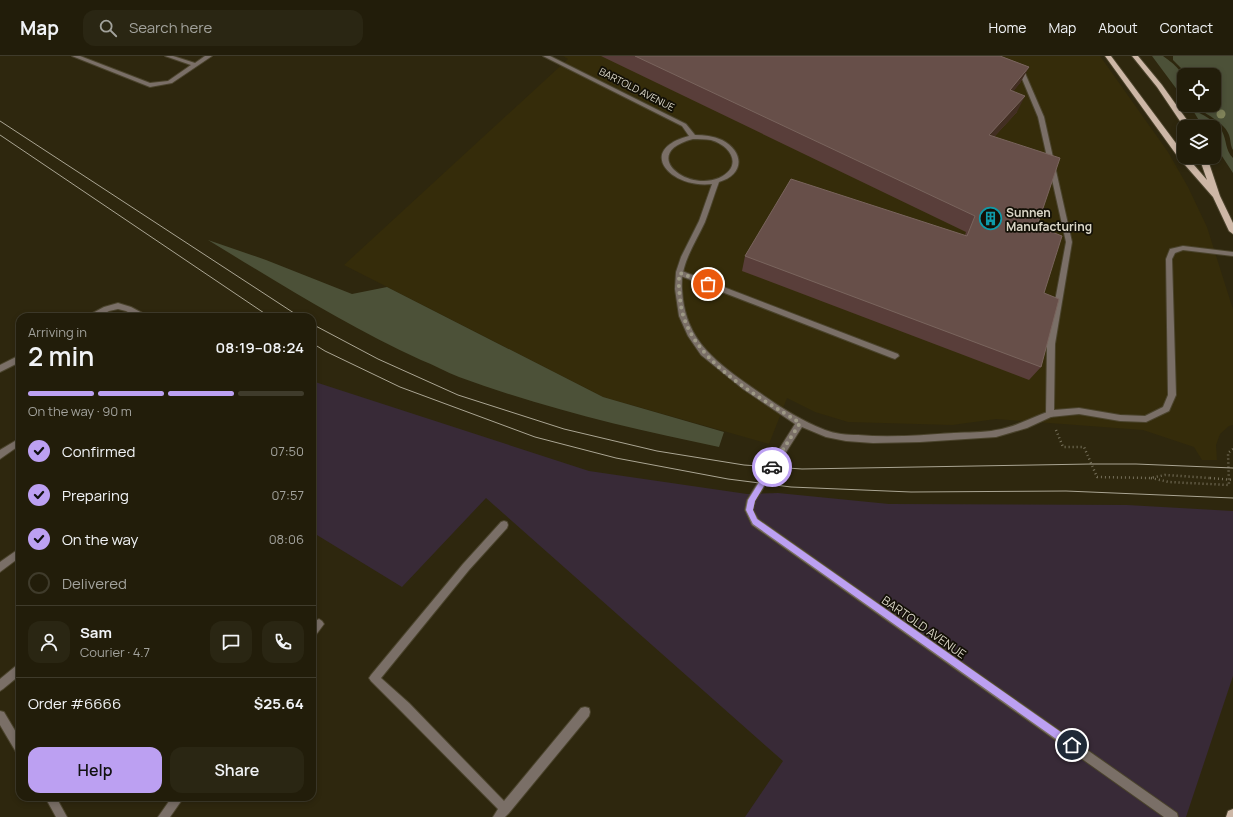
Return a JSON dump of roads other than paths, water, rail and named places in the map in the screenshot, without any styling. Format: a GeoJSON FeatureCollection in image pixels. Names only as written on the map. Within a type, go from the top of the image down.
{"type":"FeatureCollection","features":[{"type":"Feature","properties":{"kind":"main road"},"geometry":{"type":"LineString","coordinates":[[1108,56],[1181,155],[1216,196]]}},
{"type":"Feature","properties":{"kind":"main road"},"geometry":{"type":"LineString","coordinates":[[1135,56],[1160,86],[1183,120]]}},
{"type":"Feature","properties":{"kind":"main road"},"geometry":{"type":"LineString","coordinates":[[1205,164],[1216,196],[1233,231]]}},
{"type":"Feature","properties":{"kind":"street"},"geometry":{"type":"LineString","coordinates":[[75,56],[150,85],[170,82],[209,56]]}},
{"type":"Feature","properties":{"kind":"street"},"geometry":{"type":"LineString","coordinates":[[168,56],[195,66]]}},
{"type":"Feature","properties":{"kind":"street","name":"BARTOLD AVENUE"},"geometry":{"type":"LineString","coordinates":[[546,56],[684,125],[693,137]]}},
{"type":"Feature","properties":{"kind":"street"},"geometry":{"type":"LineString","coordinates":[[1008,66],[1022,73],[1041,117],[1069,242],[1051,344],[1050,414]]}},
{"type":"Feature","properties":{"kind":"street"},"geometry":{"type":"LineString","coordinates":[[693,137],[704,137],[724,143],[732,149],[736,164],[732,171],[716,181],[694,182],[680,177],[669,169],[666,162],[666,155],[669,148],[675,143],[693,137]]}},
{"type":"Feature","properties":{"kind":"street"},"geometry":{"type":"LineString","coordinates":[[716,181],[678,279],[680,305],[690,333],[700,349],[722,369],[753,392],[800,423],[826,434],[846,438],[873,440],[920,439],[996,434],[1024,426],[1050,414],[1079,411],[1120,418],[1146,419],[1166,409],[1172,395],[1169,259],[1172,251],[1183,248],[1233,254]]}},
{"type":"Feature","properties":{"kind":"street"},"geometry":{"type":"LineString","coordinates":[[680,273],[895,356]]}},
{"type":"Feature","properties":{"kind":"street"},"geometry":{"type":"LineString","coordinates":[[99,313],[111,306],[128,307],[137,313]]}},
{"type":"Feature","properties":{"kind":"street"},"geometry":{"type":"LineString","coordinates":[[0,369],[16,360]]}},
{"type":"Feature","properties":{"kind":"street","name":"BARTOLD AVENUE"},"geometry":{"type":"LineString","coordinates":[[800,423],[751,500],[749,510],[755,522],[1173,817]]}},
{"type":"Feature","properties":{"kind":"street"},"geometry":{"type":"LineString","coordinates":[[0,455],[16,444]]}},
{"type":"Feature","properties":{"kind":"street"},"geometry":{"type":"LineString","coordinates":[[504,525],[466,567],[374,678],[405,707],[502,813],[585,712]]}},
{"type":"Feature","properties":{"kind":"street"},"geometry":{"type":"LineString","coordinates":[[0,568],[16,555]]}},
{"type":"Feature","properties":{"kind":"street"},"geometry":{"type":"LineString","coordinates":[[316,628],[319,624]]}},
{"type":"Feature","properties":{"kind":"street"},"geometry":{"type":"LineString","coordinates":[[0,686],[16,672]]}},
{"type":"Feature","properties":{"kind":"street"},"geometry":{"type":"LineString","coordinates":[[0,716],[16,742]]}},
{"type":"Feature","properties":{"kind":"street"},"geometry":{"type":"LineString","coordinates":[[52,801],[62,817]]}},
{"type":"Feature","properties":{"kind":"street"},"geometry":{"type":"LineString","coordinates":[[163,817],[176,801]]}},
{"type":"Feature","properties":{"kind":"tram line"},"geometry":{"type":"LineString","coordinates":[[0,121],[294,313]]}},
{"type":"Feature","properties":{"kind":"tram line"},"geometry":{"type":"LineString","coordinates":[[0,135],[264,313]]}},
{"type":"Feature","properties":{"kind":"tram line"},"geometry":{"type":"LineString","coordinates":[[316,326],[378,359],[458,395],[564,429],[657,451],[744,465],[802,469],[1091,464],[1136,464],[1233,468]]}},
{"type":"Feature","properties":{"kind":"tram line"},"geometry":{"type":"LineString","coordinates":[[316,345],[400,387],[535,437],[616,458],[728,479],[791,487],[911,492],[1066,491],[1233,498]]}},
{"type":"Feature","properties":{"kind":"place","name":"Sunnen Manufacturing"},"geometry":{"type":"Point","coordinates":[991,219]}}]}
